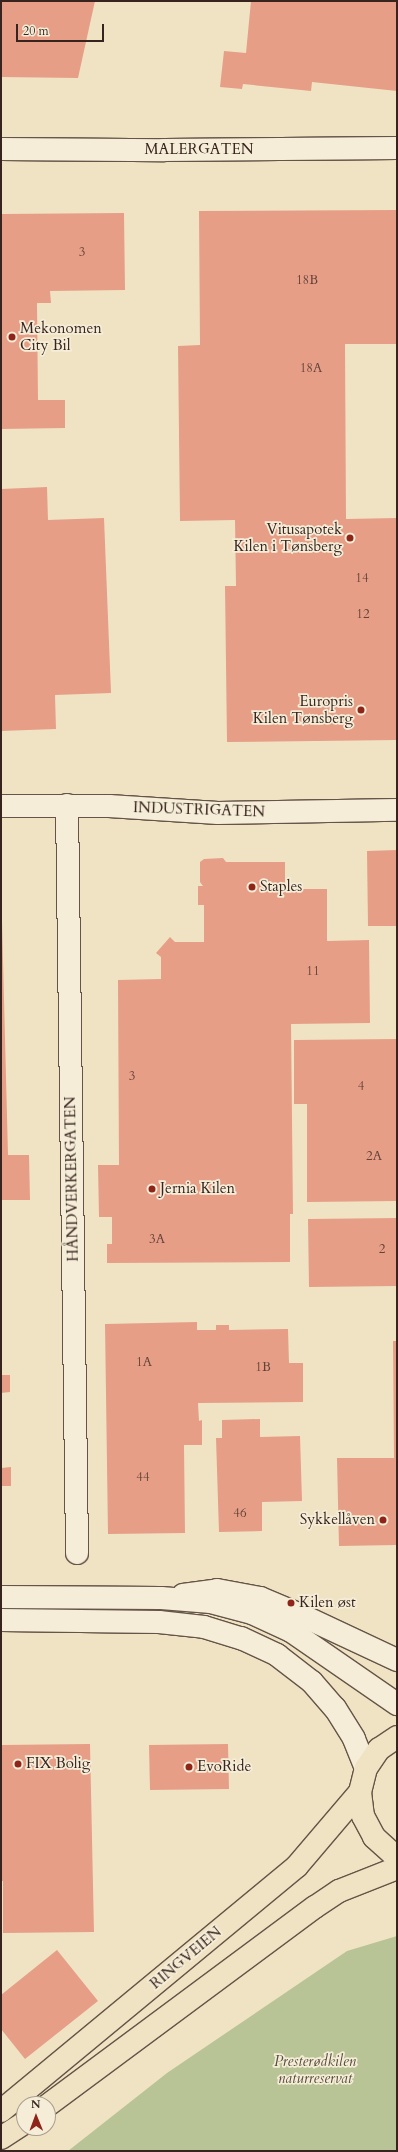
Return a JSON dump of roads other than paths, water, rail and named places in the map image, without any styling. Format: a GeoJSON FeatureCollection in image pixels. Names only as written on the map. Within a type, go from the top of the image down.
{"type":"FeatureCollection","features":[{"type":"Feature","properties":{"kind":"main road","name":"RINGVEIEN"},"geometry":{"type":"LineString","coordinates":[[397,1737],[379,1749],[366,1768],[360,1792],[363,1816],[374,1837],[392,1853],[397,1855]]}},
{"type":"Feature","properties":{"kind":"main road","name":"RINGVEIEN"},"geometry":{"type":"LineString","coordinates":[[1,2111],[297,1866],[360,1792]]}},
{"type":"Feature","properties":{"kind":"main road"},"geometry":{"type":"LineString","coordinates":[[56,2099],[315,1907],[340,1891],[397,1868]]}},
{"type":"Feature","properties":{"kind":"main road"},"geometry":{"type":"LineString","coordinates":[[1,2138],[16,2128]]}},
{"type":"Feature","properties":{"kind":"street","name":"MALERGATEN"},"geometry":{"type":"LineString","coordinates":[[1,149],[397,148]]}},
{"type":"Feature","properties":{"kind":"street","name":"INDUSTRIGATEN"},"geometry":{"type":"LineString","coordinates":[[1,806],[68,805],[218,813],[397,810]]}},
{"type":"Feature","properties":{"kind":"street","name":"HÅNDVERKERGATEN"},"geometry":{"type":"LineString","coordinates":[[68,805],[77,1553]]}},
{"type":"Feature","properties":{"kind":"street"},"geometry":{"type":"LineString","coordinates":[[161,1598],[216,1590],[260,1598],[303,1616],[397,1660]]}},
{"type":"Feature","properties":{"kind":"street"},"geometry":{"type":"LineString","coordinates":[[1,1597],[161,1598],[211,1602],[252,1613],[291,1631],[397,1704]]}},
{"type":"Feature","properties":{"kind":"street"},"geometry":{"type":"LineString","coordinates":[[1,1620],[159,1622],[204,1628],[241,1638],[277,1655],[312,1682],[335,1708],[354,1739],[366,1768]]}},
{"type":"Feature","properties":{"kind":"place","name":"Mekonomen City Bil"},"geometry":{"type":"Point","coordinates":[12,337]}},
{"type":"Feature","properties":{"kind":"place","name":"Vitusapotek Kilen i Tønsberg"},"geometry":{"type":"Point","coordinates":[350,538]}},
{"type":"Feature","properties":{"kind":"place","name":"Europris Kilen Tønsberg"},"geometry":{"type":"Point","coordinates":[361,710]}},
{"type":"Feature","properties":{"kind":"place","name":"Staples"},"geometry":{"type":"Point","coordinates":[252,887]}},
{"type":"Feature","properties":{"kind":"place","name":"Jernia Kilen"},"geometry":{"type":"Point","coordinates":[152,1189]}},
{"type":"Feature","properties":{"kind":"place","name":"Sykkellåven"},"geometry":{"type":"Point","coordinates":[383,1520]}},
{"type":"Feature","properties":{"kind":"place","name":"Kilen øst"},"geometry":{"type":"Point","coordinates":[291,1603]}},
{"type":"Feature","properties":{"kind":"place","name":"FIX Bolig"},"geometry":{"type":"Point","coordinates":[18,1764]}},
{"type":"Feature","properties":{"kind":"place","name":"EvoRide"},"geometry":{"type":"Point","coordinates":[189,1767]}},
{"type":"Feature","properties":{"kind":"park label","name":"Presterødkilen naturreservat"},"geometry":{"type":"Point","coordinates":[315,2070]}}]}
